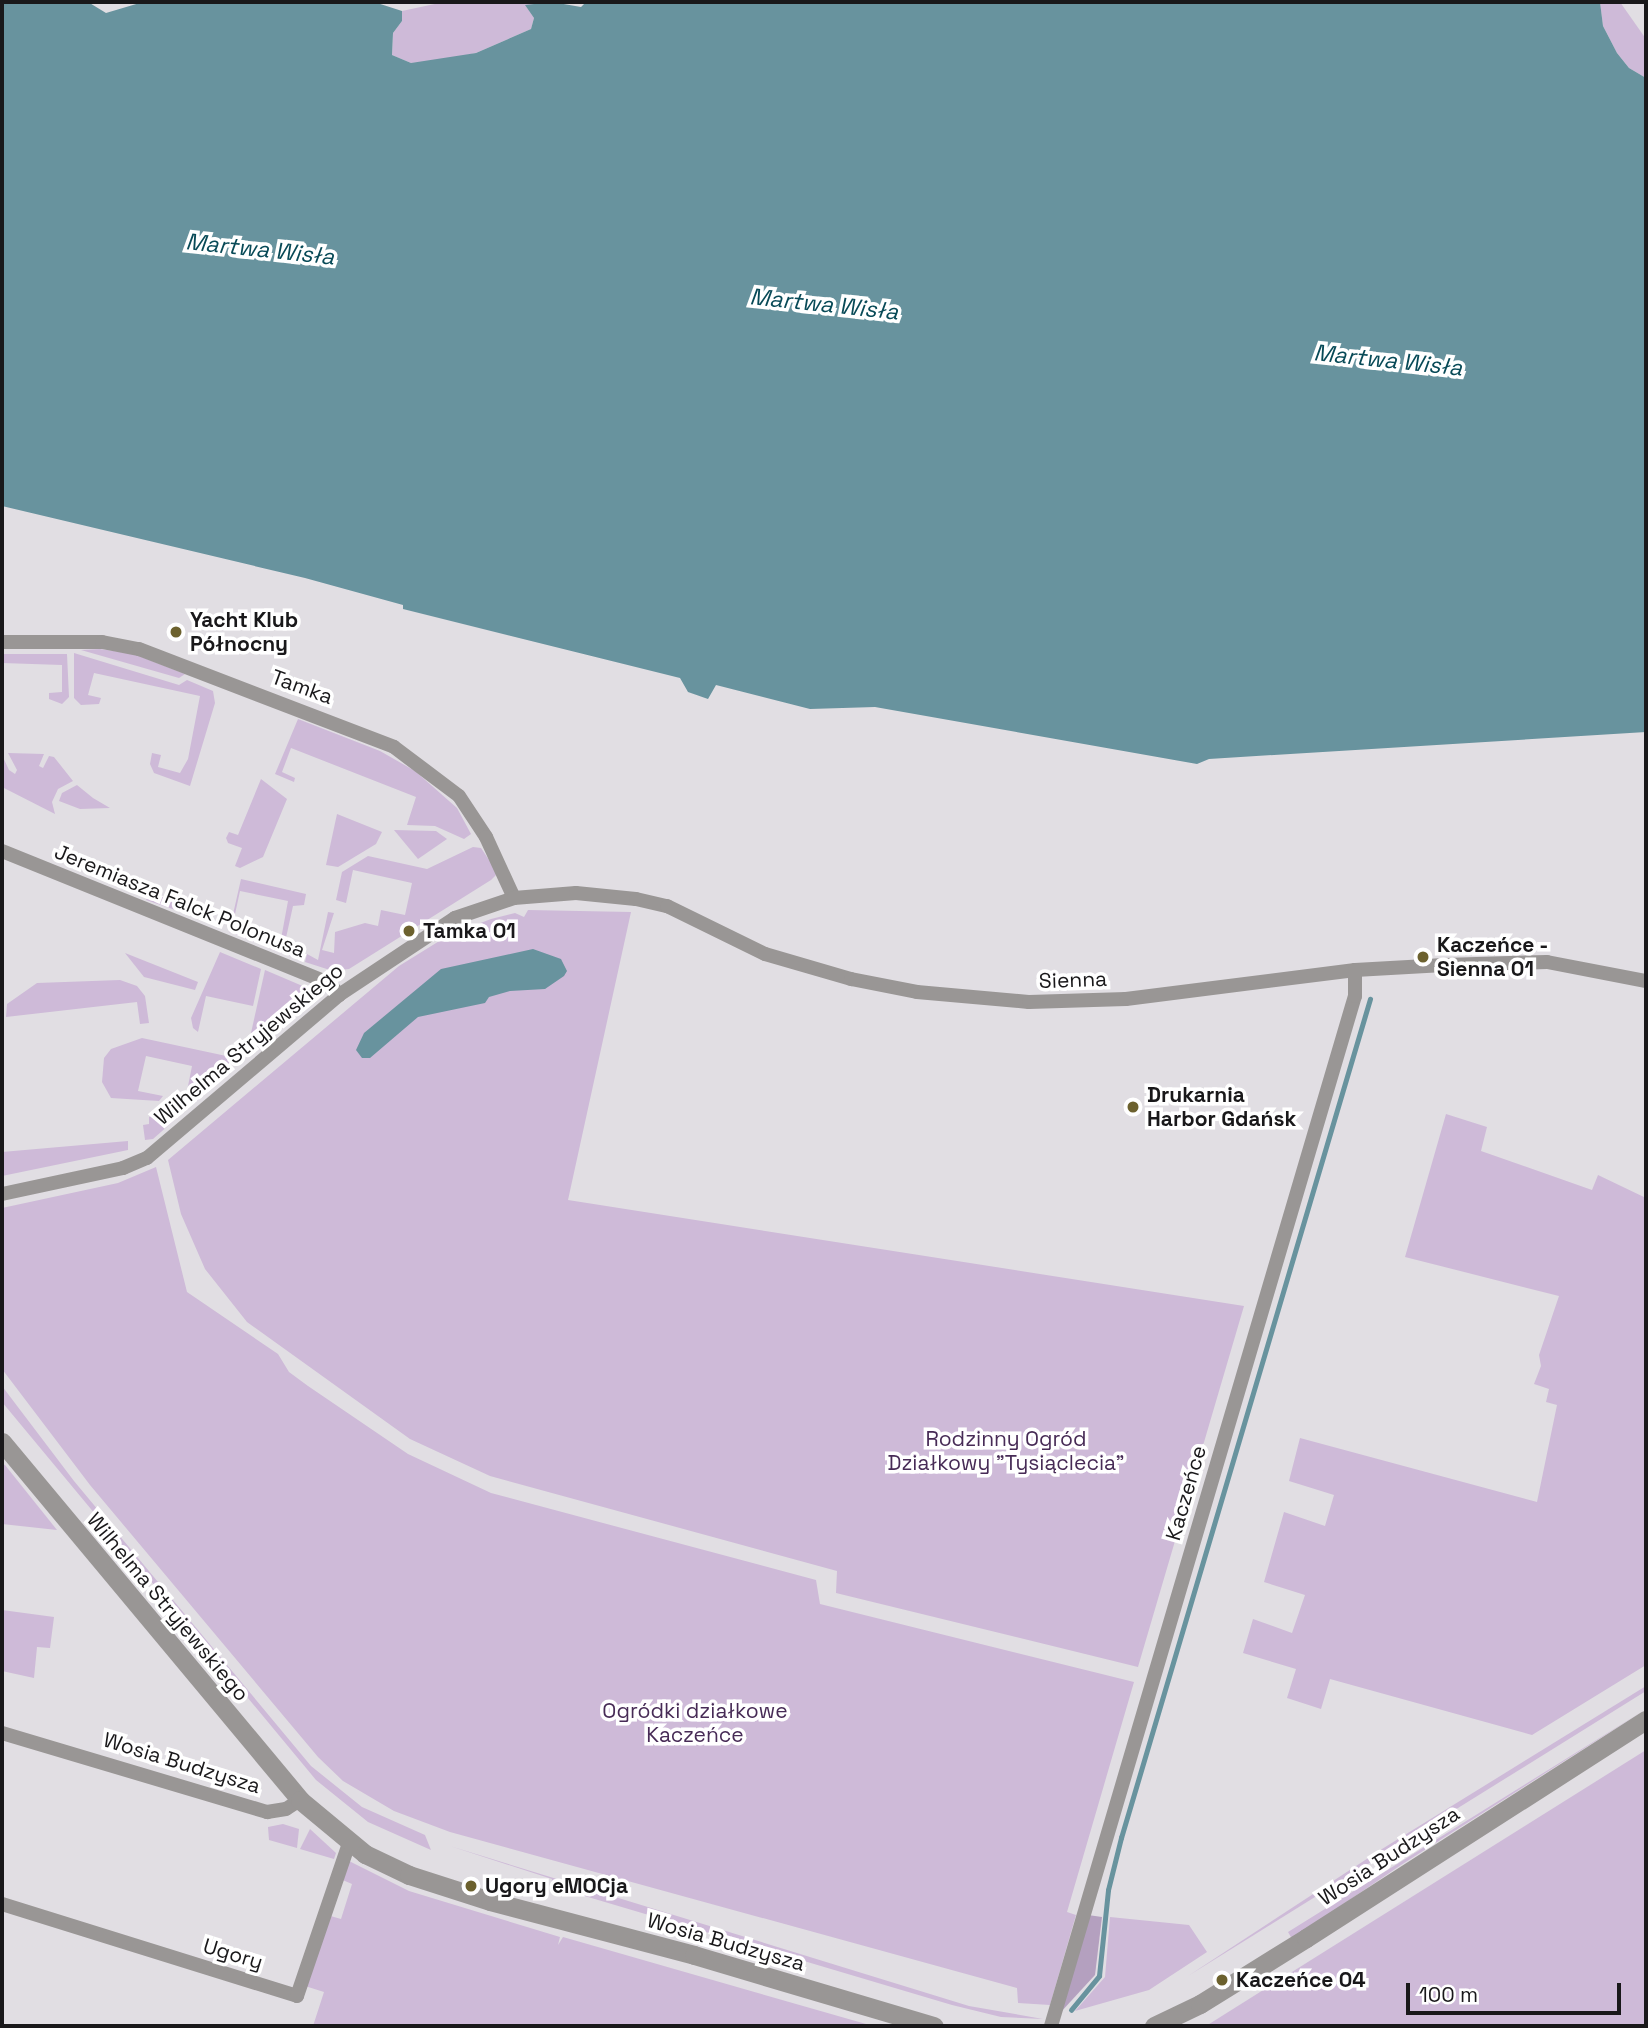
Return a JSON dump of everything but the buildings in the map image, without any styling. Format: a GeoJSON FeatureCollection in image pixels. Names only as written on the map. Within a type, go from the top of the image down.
{"type":"FeatureCollection","features":[{"type":"Feature","properties":{"kind":"street","name":"Tamka"},"geometry":{"type":"LineString","coordinates":[[2,642],[118,643],[394,747],[459,796],[486,837],[514,898]]}},
{"type":"Feature","properties":{"kind":"street","name":"Jeremiasza Falck Polonusa"},"geometry":{"type":"LineString","coordinates":[[2,851],[329,983],[339,995]]}},
{"type":"Feature","properties":{"kind":"street","name":"Sienna"},"geometry":{"type":"LineString","coordinates":[[514,898],[576,893],[667,906],[738,943],[818,971],[965,998],[1086,1002],[1355,970],[1547,962],[1646,981]]}},
{"type":"Feature","properties":{"kind":"street","name":"Wilhelma Stryjewskiego"},"geometry":{"type":"LineString","coordinates":[[2,1194],[123,1168],[147,1157],[339,995],[456,918],[514,898]]}},
{"type":"Feature","properties":{"kind":"street","name":"Kaczeńce"},"geometry":{"type":"LineString","coordinates":[[1051,2026],[1355,996],[1355,970]]}},
{"type":"Feature","properties":{"kind":"street","name":"Wilhelma Stryjewskiego"},"geometry":{"type":"LineString","coordinates":[[2,1442],[300,1800]]}},
{"type":"Feature","properties":{"kind":"street","name":"Wosia Budzysza"},"geometry":{"type":"LineString","coordinates":[[1154,2026],[1200,2004],[1306,1938],[1429,1855],[1646,1720]]}},
{"type":"Feature","properties":{"kind":"street","name":"Wosia Budzysza"},"geometry":{"type":"LineString","coordinates":[[2,1733],[267,1812],[286,1809],[300,1800],[349,1843],[409,1875],[490,1901],[694,1955],[934,2026]]}},
{"type":"Feature","properties":{"kind":"street","name":"Ugory"},"geometry":{"type":"LineString","coordinates":[[2,1904],[297,1996],[349,1843]]}},
{"type":"Feature","properties":{"kind":"green space"},"geometry":{"type":"Polygon","coordinates":[[[444,2],[552,2],[526,6],[534,18],[531,29],[476,53],[434,62],[411,63],[392,55],[393,33],[402,21],[402,11],[444,2]]]}},
{"type":"Feature","properties":{"kind":"green space"},"geometry":{"type":"Polygon","coordinates":[[[1600,2],[1620,2],[1646,39],[1646,78],[1629,68],[1617,53],[1603,26],[1600,2]]]}},
{"type":"Feature","properties":{"kind":"green space"},"geometry":{"type":"Polygon","coordinates":[[[100,649],[134,654],[185,674],[179,678],[81,650],[100,649]]]}},
{"type":"Feature","properties":{"kind":"green space"},"geometry":{"type":"Polygon","coordinates":[[[74,653],[179,685],[187,680],[213,691],[215,703],[190,786],[154,773],[150,764],[152,753],[161,755],[158,767],[180,773],[188,759],[200,696],[94,673],[88,695],[101,698],[99,704],[81,705],[74,698],[74,653]]]}},
{"type":"Feature","properties":{"kind":"green space"},"geometry":{"type":"Polygon","coordinates":[[[2,654],[67,654],[69,697],[62,704],[49,699],[49,693],[62,692],[62,665],[2,663],[2,654]]]}},
{"type":"Feature","properties":{"kind":"green space"},"geometry":{"type":"Polygon","coordinates":[[[298,719],[380,751],[415,771],[457,808],[471,834],[464,839],[435,826],[407,825],[416,797],[291,748],[282,772],[295,778],[294,782],[275,774],[298,719]]]}},
{"type":"Feature","properties":{"kind":"green space"},"geometry":{"type":"Polygon","coordinates":[[[8,753],[44,754],[39,766],[43,768],[49,756],[54,757],[73,781],[58,789],[52,802],[55,814],[2,787],[2,755],[9,770],[15,774],[17,770],[8,753]]]}},
{"type":"Feature","properties":{"kind":"green space"},"geometry":{"type":"Polygon","coordinates":[[[261,779],[287,799],[263,857],[240,868],[235,866],[242,848],[228,843],[226,838],[229,832],[238,835],[261,779]]]}},
{"type":"Feature","properties":{"kind":"green space"},"geometry":{"type":"Polygon","coordinates":[[[77,785],[110,808],[80,809],[59,801],[62,793],[77,785]]]}},
{"type":"Feature","properties":{"kind":"green space"},"geometry":{"type":"Polygon","coordinates":[[[337,814],[382,832],[376,844],[338,867],[326,865],[337,814]]]}},
{"type":"Feature","properties":{"kind":"green space"},"geometry":{"type":"Polygon","coordinates":[[[394,830],[436,831],[447,839],[418,859],[394,830]]]}},
{"type":"Feature","properties":{"kind":"green space"},"geometry":{"type":"Polygon","coordinates":[[[473,847],[481,848],[493,866],[496,875],[491,880],[349,969],[333,971],[305,962],[307,954],[318,960],[328,912],[334,913],[322,950],[334,953],[335,932],[365,923],[378,926],[381,910],[405,915],[412,883],[353,870],[346,903],[336,900],[342,872],[368,856],[427,869],[473,847]]]}},
{"type":"Feature","properties":{"kind":"green space"},"geometry":{"type":"Polygon","coordinates":[[[241,879],[306,894],[304,905],[293,906],[284,947],[295,948],[293,957],[270,949],[272,937],[281,939],[288,901],[240,891],[232,928],[256,933],[255,937],[266,940],[265,946],[229,932],[241,879]]]}},
{"type":"Feature","properties":{"kind":"green space"},"geometry":{"type":"Polygon","coordinates":[[[150,892],[206,914],[205,920],[146,900],[150,892]]]}},
{"type":"Feature","properties":{"kind":"green space","name":"Rodzinny Ogród Działkowy \"Tysiąclecia\""},"geometry":{"type":"Polygon","coordinates":[[[528,910],[631,912],[568,1200],[1244,1306],[1138,1667],[836,1593],[837,1571],[490,1476],[410,1439],[247,1322],[205,1269],[181,1214],[168,1160],[399,966],[449,935],[515,913],[524,917],[528,910]]]}},
{"type":"Feature","properties":{"kind":"green space"},"geometry":{"type":"Polygon","coordinates":[[[220,952],[261,969],[253,1006],[206,996],[198,1032],[193,1028],[191,1018],[220,952]]]}},
{"type":"Feature","properties":{"kind":"green space"},"geometry":{"type":"Polygon","coordinates":[[[125,953],[198,982],[195,990],[144,977],[125,953]]]}},
{"type":"Feature","properties":{"kind":"green space"},"geometry":{"type":"Polygon","coordinates":[[[265,970],[319,993],[261,1044],[249,1042],[265,970]]]}},
{"type":"Feature","properties":{"kind":"green space"},"geometry":{"type":"Polygon","coordinates":[[[120,980],[137,986],[145,996],[149,1023],[140,1024],[137,1002],[6,1017],[7,1004],[37,983],[120,980]]]}},
{"type":"Feature","properties":{"kind":"green space"},"geometry":{"type":"Polygon","coordinates":[[[142,1038],[231,1057],[233,1064],[195,1103],[185,1101],[192,1066],[146,1056],[138,1091],[163,1096],[159,1101],[111,1098],[102,1082],[104,1058],[111,1049],[142,1038]]]}},
{"type":"Feature","properties":{"kind":"green space"},"geometry":{"type":"Polygon","coordinates":[[[178,1104],[186,1110],[153,1139],[145,1140],[143,1125],[149,1124],[149,1117],[178,1104]]]}},
{"type":"Feature","properties":{"kind":"green space"},"geometry":{"type":"Polygon","coordinates":[[[1446,1114],[1487,1127],[1481,1151],[1592,1190],[1598,1175],[1646,1198],[1646,1665],[1532,1735],[1330,1679],[1321,1709],[1287,1698],[1296,1669],[1243,1653],[1253,1619],[1292,1633],[1305,1595],[1264,1582],[1284,1512],[1325,1526],[1334,1495],[1289,1481],[1300,1438],[1537,1502],[1557,1405],[1546,1402],[1549,1389],[1534,1384],[1541,1366],[1539,1355],[1559,1296],[1405,1257],[1446,1114]]]}},
{"type":"Feature","properties":{"kind":"green space"},"geometry":{"type":"Polygon","coordinates":[[[128,1141],[128,1150],[2,1176],[2,1152],[128,1141]]]}},
{"type":"Feature","properties":{"kind":"green space","name":"Ogródki działkowe Kaczeńce"},"geometry":{"type":"Polygon","coordinates":[[[156,1167],[187,1292],[278,1354],[289,1372],[308,1386],[408,1454],[491,1493],[816,1580],[820,1604],[1134,1682],[1067,1912],[1076,1915],[1050,2005],[1018,2003],[1017,1988],[450,1832],[394,1811],[343,1781],[318,1757],[90,1485],[2,1369],[2,1208],[118,1183],[156,1167]]]}},
{"type":"Feature","properties":{"kind":"green space"},"geometry":{"type":"Polygon","coordinates":[[[2,1386],[74,1481],[311,1766],[362,1807],[425,1835],[431,1850],[368,1822],[316,1780],[2,1402],[2,1386]]]}},
{"type":"Feature","properties":{"kind":"green space"},"geometry":{"type":"Polygon","coordinates":[[[2,1464],[5,1465],[57,1530],[2,1524],[2,1464]]]}},
{"type":"Feature","properties":{"kind":"green space"},"geometry":{"type":"Polygon","coordinates":[[[2,1610],[54,1617],[50,1648],[37,1647],[34,1678],[2,1671],[2,1610]]]}},
{"type":"Feature","properties":{"kind":"green space"},"geometry":{"type":"Polygon","coordinates":[[[1646,1686],[1646,1691],[1188,1976],[1382,1849],[1646,1686]]]}},
{"type":"Feature","properties":{"kind":"green space"},"geometry":{"type":"Polygon","coordinates":[[[1646,1709],[1401,1865],[1292,1939],[1288,1932],[1646,1709]]]}},
{"type":"Feature","properties":{"kind":"green space"},"geometry":{"type":"Polygon","coordinates":[[[1646,1750],[1646,2026],[1206,2026],[1646,1750]]]}},
{"type":"Feature","properties":{"kind":"green space"},"geometry":{"type":"Polygon","coordinates":[[[283,1824],[299,1829],[297,1848],[269,1840],[268,1827],[283,1824]]]}},
{"type":"Feature","properties":{"kind":"green space"},"geometry":{"type":"Polygon","coordinates":[[[310,1829],[336,1853],[334,1859],[300,1849],[310,1829]]]}},
{"type":"Feature","properties":{"kind":"green space"},"geometry":{"type":"Polygon","coordinates":[[[450,1846],[969,2006],[1043,2019],[1001,2017],[952,2005],[551,1886],[552,1879],[450,1846]]]}},
{"type":"Feature","properties":{"kind":"green space"},"geometry":{"type":"Polygon","coordinates":[[[345,1859],[409,1891],[560,1937],[558,1945],[563,1937],[873,2026],[313,2026],[324,1992],[305,1986],[327,1915],[341,1919],[352,1884],[338,1878],[345,1859]]]}},
{"type":"Feature","properties":{"kind":"green space"},"geometry":{"type":"Polygon","coordinates":[[[1110,1917],[1189,1925],[1207,1952],[1149,1990],[1075,2011],[1105,1977],[1110,1917]]]}},
{"type":"Feature","properties":{"kind":"shaded area"},"geometry":{"type":"Polygon","coordinates":[[[1088,1915],[1102,1917],[1095,1975],[1060,2013],[1088,1915]]]}},
{"type":"Feature","properties":{"kind":"water","name":"Martwa Wisła"},"geometry":{"type":"Polygon","coordinates":[[[2,2],[88,2],[106,13],[143,2],[374,2],[402,11],[402,21],[393,33],[392,55],[411,63],[476,53],[531,29],[534,18],[525,5],[552,2],[581,7],[586,2],[1600,2],[1603,26],[1617,53],[1629,68],[1646,78],[1646,732],[1209,759],[1197,764],[875,707],[810,709],[716,685],[708,699],[688,692],[680,678],[403,609],[403,605],[305,578],[2,506],[2,2]]]}},
{"type":"Feature","properties":{"kind":"water"},"geometry":{"type":"Polygon","coordinates":[[[533,949],[561,959],[567,971],[564,976],[545,989],[510,991],[489,997],[485,1003],[418,1017],[370,1058],[362,1058],[356,1050],[364,1033],[441,969],[533,949]]]}},
{"type":"Feature","properties":{"kind":"waterway"},"geometry":{"type":"LineString","coordinates":[[1071,2010],[1099,1976],[1108,1890],[1121,1838],[1370,999]]}},
{"type":"Feature","properties":{"kind":"place","name":"Yacht Klub Północny"},"geometry":{"type":"Point","coordinates":[176,632]}},
{"type":"Feature","properties":{"kind":"place","name":"Tamka 01"},"geometry":{"type":"Point","coordinates":[409,931]}},
{"type":"Feature","properties":{"kind":"place","name":"Kaczeńce - Sienna 01"},"geometry":{"type":"Point","coordinates":[1423,957]}},
{"type":"Feature","properties":{"kind":"place","name":"Drukarnia Harbor Gdańsk"},"geometry":{"type":"Point","coordinates":[1133,1107]}},
{"type":"Feature","properties":{"kind":"place","name":"Ugory eMOCja"},"geometry":{"type":"Point","coordinates":[471,1886]}},
{"type":"Feature","properties":{"kind":"place","name":"Kaczeńce 04"},"geometry":{"type":"Point","coordinates":[1222,1980]}}]}
